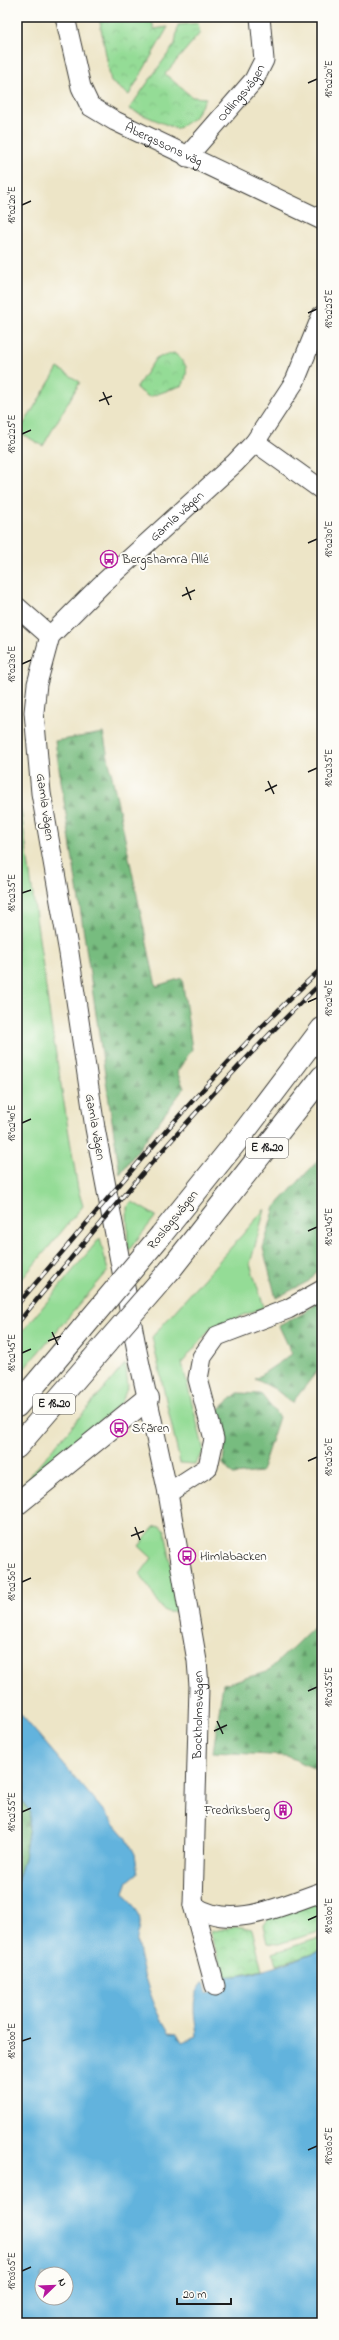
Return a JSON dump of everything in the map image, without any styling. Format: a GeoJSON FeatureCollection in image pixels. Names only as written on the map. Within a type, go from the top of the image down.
{"type":"FeatureCollection","features":[{"type":"Feature","properties":{"kind":"main road","name":"Roslagsvägen"},"geometry":{"type":"LineString","coordinates":[[17,1406],[162,1235],[244,1132],[322,1029]]}},
{"type":"Feature","properties":{"kind":"main road","name":"E 18.20"},"geometry":{"type":"LineString","coordinates":[[17,1447],[170,1270],[322,1077]]}},
{"type":"Feature","properties":{"kind":"main road"},"geometry":{"type":"LineString","coordinates":[[17,1504],[148,1398]]}},
{"type":"Feature","properties":{"kind":"street","name":"Åbergssons väg"},"geometry":{"type":"LineString","coordinates":[[65,17],[81,87],[90,106],[115,122],[322,220]]}},
{"type":"Feature","properties":{"kind":"street","name":"Odlingsvägen"},"geometry":{"type":"LineString","coordinates":[[187,156],[254,80],[264,60],[260,17]]}},
{"type":"Feature","properties":{"kind":"street","name":"Gamla vägen"},"geometry":{"type":"LineString","coordinates":[[148,1398],[95,1128],[69,952],[41,793],[34,712],[37,684],[50,636],[101,585],[236,463],[255,442],[295,380],[322,315]]}},
{"type":"Feature","properties":{"kind":"street"},"geometry":{"type":"LineString","coordinates":[[255,442],[322,490]]}},
{"type":"Feature","properties":{"kind":"street"},"geometry":{"type":"LineString","coordinates":[[17,607],[50,636]]}},
{"type":"Feature","properties":{"kind":"street"},"geometry":{"type":"LineString","coordinates":[[168,1493],[208,1467],[212,1456],[214,1439],[198,1379],[202,1357],[217,1336],[288,1310],[322,1290]]}},
{"type":"Feature","properties":{"kind":"street","name":"Bockholmsvägen"},"geometry":{"type":"LineString","coordinates":[[148,1398],[168,1493],[197,1661],[199,1686],[193,1905],[215,1986]]}},
{"type":"Feature","properties":{"kind":"street"},"geometry":{"type":"LineString","coordinates":[[193,1905],[204,1912],[225,1917],[254,1914],[322,1892]]}},
{"type":"Feature","properties":{"kind":"green space"},"geometry":{"type":"Polygon","coordinates":[[[99,17],[151,17],[154,29],[168,27],[129,95],[111,82],[99,17]]]}},
{"type":"Feature","properties":{"kind":"green space"},"geometry":{"type":"Polygon","coordinates":[[[198,23],[200,33],[165,74],[192,97],[206,98],[194,118],[177,129],[129,109],[175,44],[178,25],[198,23]]]}},
{"type":"Feature","properties":{"kind":"green space"},"geometry":{"type":"Polygon","coordinates":[[[174,353],[186,367],[186,375],[183,385],[149,397],[136,388],[156,358],[174,353]]]}},
{"type":"Feature","properties":{"kind":"green space"},"geometry":{"type":"Polygon","coordinates":[[[58,368],[80,382],[43,446],[19,432],[58,368]]]}},
{"type":"Feature","properties":{"kind":"green space"},"geometry":{"type":"Polygon","coordinates":[[[103,733],[156,986],[182,978],[192,1049],[177,1072],[184,1088],[120,1174],[55,741],[103,733]]]}},
{"type":"Feature","properties":{"kind":"green space"},"geometry":{"type":"Polygon","coordinates":[[[17,796],[19,796],[51,1024],[78,1189],[83,1206],[17,1285],[17,796]]]}},
{"type":"Feature","properties":{"kind":"green space"},"geometry":{"type":"Polygon","coordinates":[[[322,1156],[322,1265],[309,1281],[276,1298],[263,1248],[275,1207],[322,1156]]]}},
{"type":"Feature","properties":{"kind":"green space"},"geometry":{"type":"Polygon","coordinates":[[[132,1202],[156,1216],[128,1251],[127,1207],[132,1202]]]}},
{"type":"Feature","properties":{"kind":"green space"},"geometry":{"type":"Polygon","coordinates":[[[265,1209],[250,1264],[264,1307],[210,1329],[182,1363],[204,1451],[195,1464],[180,1463],[152,1337],[265,1209]]]}},
{"type":"Feature","properties":{"kind":"green space"},"geometry":{"type":"Polygon","coordinates":[[[100,1238],[108,1271],[17,1377],[17,1338],[100,1238]]]}},
{"type":"Feature","properties":{"kind":"green space"},"geometry":{"type":"Polygon","coordinates":[[[322,1296],[322,1365],[292,1403],[275,1389],[255,1379],[292,1354],[279,1326],[304,1313],[322,1296]]]}},
{"type":"Feature","properties":{"kind":"green space"},"geometry":{"type":"Polygon","coordinates":[[[125,1364],[128,1385],[122,1402],[17,1494],[17,1491],[125,1364]]]}},
{"type":"Feature","properties":{"kind":"green space"},"geometry":{"type":"Polygon","coordinates":[[[238,1393],[261,1394],[279,1417],[261,1472],[233,1475],[223,1464],[224,1438],[216,1412],[238,1393]]]}},
{"type":"Feature","properties":{"kind":"green space"},"geometry":{"type":"Polygon","coordinates":[[[160,1526],[165,1530],[179,1610],[172,1612],[167,1612],[160,1606],[140,1574],[152,1558],[139,1546],[154,1527],[160,1526]]]}},
{"type":"Feature","properties":{"kind":"green space"},"geometry":{"type":"Polygon","coordinates":[[[322,1619],[322,1772],[287,1756],[213,1752],[223,1684],[267,1672],[322,1619]]]}},
{"type":"Feature","properties":{"kind":"green space"},"geometry":{"type":"Polygon","coordinates":[[[17,1794],[31,1813],[24,1859],[17,1882],[17,1794]]]}},
{"type":"Feature","properties":{"kind":"green space"},"geometry":{"type":"Polygon","coordinates":[[[322,1901],[322,1931],[278,1944],[268,1943],[264,1925],[269,1918],[322,1901]]]}},
{"type":"Feature","properties":{"kind":"green space"},"geometry":{"type":"Polygon","coordinates":[[[236,1926],[252,1929],[262,1970],[232,1977],[224,1976],[210,1932],[236,1926]]]}},
{"type":"Feature","properties":{"kind":"green space"},"geometry":{"type":"Polygon","coordinates":[[[322,1937],[322,1950],[276,1965],[273,1953],[322,1937]]]}},
{"type":"Feature","properties":{"kind":"water"},"geometry":{"type":"Polygon","coordinates":[[[17,1710],[126,1837],[135,1854],[138,1873],[128,1881],[124,1892],[140,1917],[137,1940],[139,1954],[148,1988],[163,2022],[169,2032],[177,2033],[182,2042],[197,2036],[194,2008],[196,1994],[204,1982],[207,1993],[227,1986],[224,1976],[235,1976],[259,1971],[322,1950],[322,2323],[17,2323],[17,1882],[24,1859],[31,1813],[17,1794],[17,1710]]]}},
{"type":"Feature","properties":{"kind":"railway"},"geometry":{"type":"LineString","coordinates":[[17,1305],[127,1175],[241,1048],[322,968]]}},
{"type":"Feature","properties":{"kind":"railway"},"geometry":{"type":"LineString","coordinates":[[17,1324],[164,1148],[241,1064],[322,982]]}},
{"type":"Feature","properties":{"kind":"place","name":"Bergshamra Allé"},"geometry":{"type":"Point","coordinates":[109,559]}},
{"type":"Feature","properties":{"kind":"place","name":"Sfären"},"geometry":{"type":"Point","coordinates":[119,1428]}},
{"type":"Feature","properties":{"kind":"place","name":"Himlabacken"},"geometry":{"type":"Point","coordinates":[187,1556]}},
{"type":"Feature","properties":{"kind":"place","name":"Fredriksberg"},"geometry":{"type":"Point","coordinates":[283,1810]}}]}
